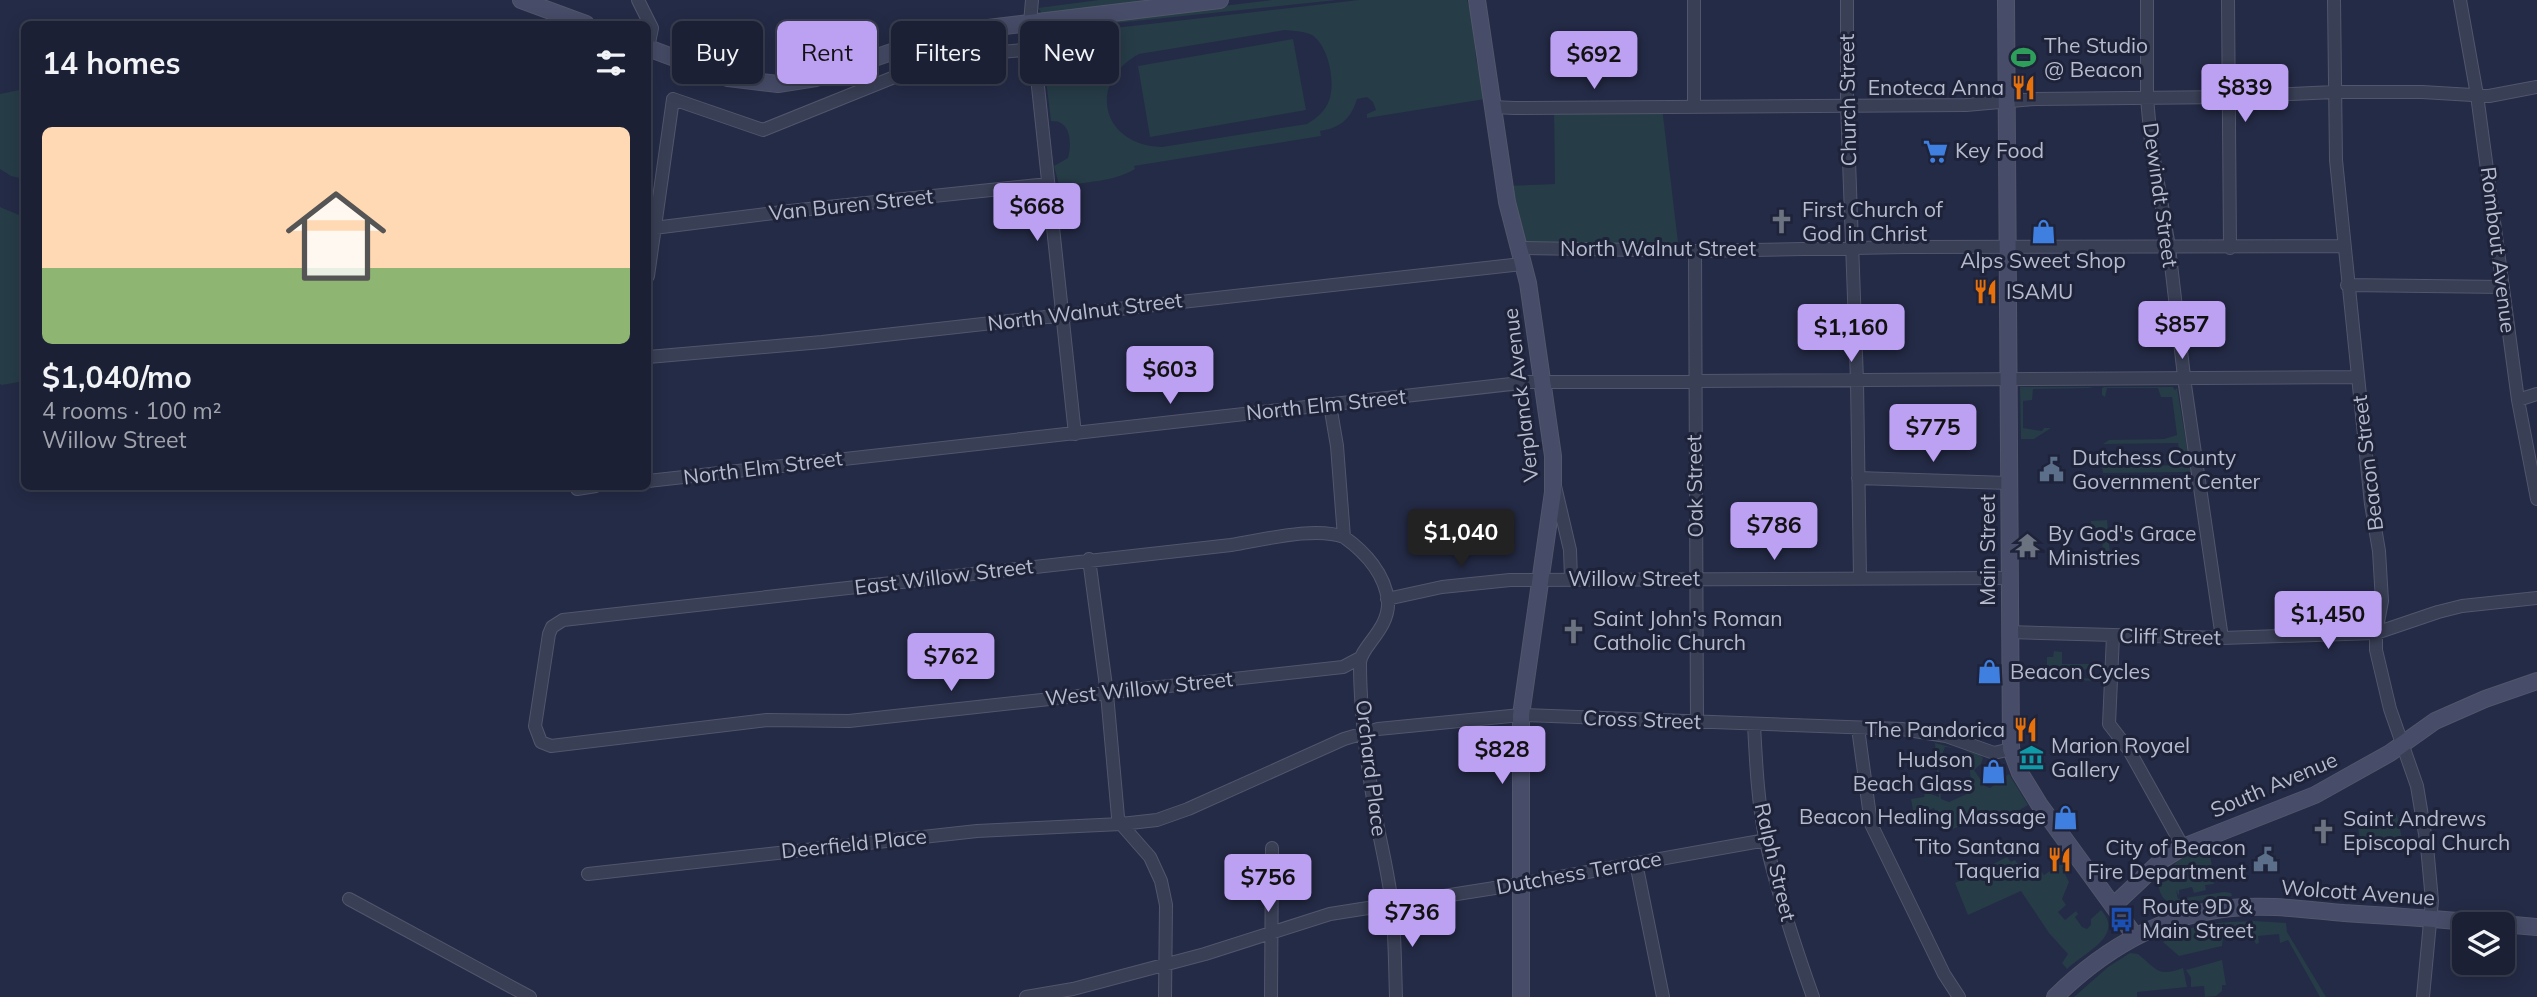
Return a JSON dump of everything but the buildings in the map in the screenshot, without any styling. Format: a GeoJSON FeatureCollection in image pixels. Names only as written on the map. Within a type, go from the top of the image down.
{"type":"FeatureCollection","features":[{"type":"Feature","properties":{"kind":"street"},"geometry":{"type":"LineString","coordinates":[[521,0],[578,21]]}},
{"type":"Feature","properties":{"kind":"street"},"geometry":{"type":"LineString","coordinates":[[638,0],[648,21]]}},
{"type":"Feature","properties":{"kind":"street"},"geometry":{"type":"LineString","coordinates":[[1031,21],[1032,0]]}},
{"type":"Feature","properties":{"kind":"street"},"geometry":{"type":"LineString","coordinates":[[1047,21],[1220,0]]}},
{"type":"Feature","properties":{"kind":"street","name":"Verplanck Avenue"},"geometry":{"type":"LineString","coordinates":[[1477,0],[1507,202],[1528,283],[1553,456],[1553,483],[1521,716],[1521,997]]}},
{"type":"Feature","properties":{"kind":"street"},"geometry":{"type":"LineString","coordinates":[[1694,0],[1694,106]]}},
{"type":"Feature","properties":{"kind":"street","name":"Church Street"},"geometry":{"type":"LineString","coordinates":[[1847,0],[1847,105],[1857,381],[1860,578]]}},
{"type":"Feature","properties":{"kind":"street","name":"Main Street"},"geometry":{"type":"LineString","coordinates":[[2006,0],[2011,749],[2020,773],[2039,804],[2135,936]]}},
{"type":"Feature","properties":{"kind":"street","name":"Dewindt Street"},"geometry":{"type":"LineString","coordinates":[[2147,0],[2147,98],[2151,142],[2169,247],[2184,378],[2222,638]]}},
{"type":"Feature","properties":{"kind":"street"},"geometry":{"type":"LineString","coordinates":[[2228,0],[2230,248]]}},
{"type":"Feature","properties":{"kind":"street","name":"Beacon Street"},"geometry":{"type":"LineString","coordinates":[[2333,0],[2336,160],[2343,246],[2379,551],[2382,601],[2376,650],[2400,744],[2417,786],[2423,814],[2432,901],[2423,997]]}},
{"type":"Feature","properties":{"kind":"street","name":"Rombout Avenue"},"geometry":{"type":"LineString","coordinates":[[2460,0],[2477,95],[2518,400],[2537,499]]}},
{"type":"Feature","properties":{"kind":"street"},"geometry":{"type":"LineString","coordinates":[[651,49],[728,78],[778,84],[816,78],[947,33],[1020,24]]}},
{"type":"Feature","properties":{"kind":"street"},"geometry":{"type":"LineString","coordinates":[[651,252],[673,99],[763,130],[944,57],[1034,49],[1074,434]]}},
{"type":"Feature","properties":{"kind":"street"},"geometry":{"type":"LineString","coordinates":[[1493,107],[1847,105],[2228,97],[2334,92],[2422,92],[2489,96],[2537,87]]}},
{"type":"Feature","properties":{"kind":"street","name":"Van Buren Street"},"geometry":{"type":"LineString","coordinates":[[654,228],[1048,184]]}},
{"type":"Feature","properties":{"kind":"street","name":"North Walnut Street"},"geometry":{"type":"LineString","coordinates":[[651,357],[822,342],[1062,315],[1520,256],[2007,247],[2343,246]]}},
{"type":"Feature","properties":{"kind":"street","name":"Oak Street"},"geometry":{"type":"LineString","coordinates":[[1695,251],[1697,722]]}},
{"type":"Feature","properties":{"kind":"street"},"geometry":{"type":"LineString","coordinates":[[2347,285],[2503,287]]}},
{"type":"Feature","properties":{"kind":"street","name":"North Elm Street"},"geometry":{"type":"LineString","coordinates":[[651,481],[1542,382],[2357,377]]}},
{"type":"Feature","properties":{"kind":"street"},"geometry":{"type":"LineString","coordinates":[[2518,400],[2537,394]]}},
{"type":"Feature","properties":{"kind":"street"},"geometry":{"type":"LineString","coordinates":[[1329,405],[1337,446],[1344,537],[1359,547],[1370,560],[1387,599],[1388,612],[1382,626],[1360,658]]}},
{"type":"Feature","properties":{"kind":"street"},"geometry":{"type":"LineString","coordinates":[[1858,478],[2008,483]]}},
{"type":"Feature","properties":{"kind":"street"},"geometry":{"type":"LineString","coordinates":[[1553,483],[1570,550],[1571,579]]}},
{"type":"Feature","properties":{"kind":"street","name":"East Willow Street"},"geometry":{"type":"LineString","coordinates":[[541,742],[536,735],[535,726],[549,634],[552,627],[563,620],[747,601],[1315,533],[1334,533],[1344,537]]}},
{"type":"Feature","properties":{"kind":"street"},"geometry":{"type":"LineString","coordinates":[[1089,559],[1107,694],[1118,814],[1121,824],[1150,857],[1161,881],[1166,905],[1165,997]]}},
{"type":"Feature","properties":{"kind":"street","name":"Willow Street"},"geometry":{"type":"LineString","coordinates":[[1387,599],[1442,587],[1510,580],[2009,578]]}},
{"type":"Feature","properties":{"kind":"street","name":"Cliff Street"},"geometry":{"type":"LineString","coordinates":[[2009,632],[2222,638],[2376,633],[2450,609],[2537,598]]}},
{"type":"Feature","properties":{"kind":"street"},"geometry":{"type":"LineString","coordinates":[[2113,636],[2109,724],[2129,750],[2183,847]]}},
{"type":"Feature","properties":{"kind":"street","name":"West Willow Street"},"geometry":{"type":"LineString","coordinates":[[541,742],[551,746],[766,720],[849,721],[1343,667],[1360,658]]}},
{"type":"Feature","properties":{"kind":"street","name":"Orchard Place"},"geometry":{"type":"LineString","coordinates":[[1360,658],[1363,733],[1392,903],[1396,997]]}},
{"type":"Feature","properties":{"kind":"street","name":"South Avenue"},"geometry":{"type":"LineString","coordinates":[[2113,906],[2162,860],[2183,847],[2315,795],[2390,753],[2435,721],[2485,699],[2537,682]]}},
{"type":"Feature","properties":{"kind":"street","name":"Cross Street"},"geometry":{"type":"LineString","coordinates":[[1121,824],[1157,820],[1188,809],[1363,733],[1521,716],[1902,729],[1946,736],[1994,753],[2011,749]]}},
{"type":"Feature","properties":{"kind":"street","name":"Ralph Street"},"geometry":{"type":"LineString","coordinates":[[1754,724],[1758,790],[1766,840],[1777,884],[1814,997]]}},
{"type":"Feature","properties":{"kind":"street"},"geometry":{"type":"LineString","coordinates":[[1858,728],[1871,824],[1944,974],[1959,997]]}},
{"type":"Feature","properties":{"kind":"street","name":"Deerfield Place"},"geometry":{"type":"LineString","coordinates":[[588,874],[977,831],[1121,824]]}},
{"type":"Feature","properties":{"kind":"street","name":"Dutchess Terrace"},"geometry":{"type":"LineString","coordinates":[[1026,997],[1073,989],[1205,954],[1272,930],[1330,914],[1520,884],[1766,840]]}},
{"type":"Feature","properties":{"kind":"street"},"geometry":{"type":"LineString","coordinates":[[1271,997],[1272,848]]}},
{"type":"Feature","properties":{"kind":"street"},"geometry":{"type":"LineString","coordinates":[[1636,863],[1663,997]]}},
{"type":"Feature","properties":{"kind":"street"},"geometry":{"type":"LineString","coordinates":[[349,899],[530,997]]}},
{"type":"Feature","properties":{"kind":"street","name":"Wolcott Avenue"},"geometry":{"type":"LineString","coordinates":[[2055,997],[2094,962],[2135,936],[2203,912],[2234,907],[2276,908],[2452,921]]}},
{"type":"Feature","properties":{"kind":"street","name":"Wolcott Avenue"},"geometry":{"type":"LineString","coordinates":[[2515,925],[2537,927]]}},
{"type":"Feature","properties":{"kind":"shaded area"},"geometry":{"type":"Polygon","coordinates":[[[1099,0],[1179,0],[1043,15],[1038,8],[1099,0]]]}},
{"type":"Feature","properties":{"kind":"shaded area"},"geometry":{"type":"Polygon","coordinates":[[[1272,0],[1337,0],[1119,23],[1100,21],[1272,0]]]}},
{"type":"Feature","properties":{"kind":"shaded area"},"geometry":{"type":"Polygon","coordinates":[[[1359,0],[1467,0],[1485,99],[1367,118],[1367,114],[1376,110],[1373,102],[1367,97],[1357,99],[1348,117],[1333,128],[1320,131],[1321,136],[1134,166],[1135,169],[1118,177],[1060,186],[1054,166],[1068,158],[1070,139],[1063,124],[1051,121],[1047,84],[1111,84],[1107,96],[1108,111],[1114,125],[1126,136],[1142,144],[1162,147],[1307,124],[1323,111],[1330,98],[1331,89],[1327,58],[1312,35],[1285,30],[1139,54],[1119,70],[1119,27],[1359,0]]]}},
{"type":"Feature","properties":{"kind":"shaded area"},"geometry":{"type":"Polygon","coordinates":[[[1293,39],[1306,110],[1150,137],[1138,66],[1293,39]]]}},
{"type":"Feature","properties":{"kind":"shaded area"},"geometry":{"type":"Polygon","coordinates":[[[21,90],[21,178],[0,169],[0,94],[21,90]]]}},
{"type":"Feature","properties":{"kind":"shaded area"},"geometry":{"type":"Polygon","coordinates":[[[1662,107],[1679,251],[1518,248],[1504,186],[1555,184],[1554,108],[1662,107]]]}},
{"type":"Feature","properties":{"kind":"shaded area"},"geometry":{"type":"Polygon","coordinates":[[[0,207],[21,216],[21,382],[0,384],[0,207]]]}},
{"type":"Feature","properties":{"kind":"shaded area"},"geometry":{"type":"Polygon","coordinates":[[[2020,387],[2094,388],[2033,389],[2032,400],[2023,401],[2023,428],[2042,431],[2044,428],[2051,428],[2034,439],[2021,439],[2020,387]]]}},
{"type":"Feature","properties":{"kind":"shaded area"},"geometry":{"type":"Polygon","coordinates":[[[2104,387],[2177,388],[2191,472],[2103,473],[2102,467],[2181,465],[2178,443],[2103,444],[2109,440],[2164,439],[2177,435],[2172,397],[2161,397],[2158,388],[2107,388],[2105,397],[2102,395],[2104,387]]]}},
{"type":"Feature","properties":{"kind":"shaded area"},"geometry":{"type":"Polygon","coordinates":[[[2107,520],[2111,565],[2055,564],[2055,557],[2085,556],[2085,561],[2103,560],[2102,533],[2091,533],[2091,521],[2107,520]]]}},
{"type":"Feature","properties":{"kind":"shaded area"},"geometry":{"type":"Polygon","coordinates":[[[2054,651],[2062,652],[2062,664],[2104,664],[2105,667],[2073,671],[2074,678],[2103,681],[2060,680],[2060,668],[2047,668],[2047,657],[2053,657],[2054,651]]]}},
{"type":"Feature","properties":{"kind":"shaded area"},"geometry":{"type":"Polygon","coordinates":[[[1935,743],[1954,748],[1945,747],[1938,765],[1941,799],[1949,802],[1971,792],[1970,770],[1974,755],[1964,750],[1983,758],[1974,770],[1985,786],[1990,788],[2009,774],[2028,805],[1994,825],[1988,813],[1953,829],[1946,812],[1937,815],[1934,808],[1914,816],[1911,799],[1924,797],[1925,792],[1939,797],[1935,743]]]}},
{"type":"Feature","properties":{"kind":"shaded area"},"geometry":{"type":"Polygon","coordinates":[[[2397,814],[2402,839],[2361,846],[2357,821],[2397,814]]]}},
{"type":"Feature","properties":{"kind":"shaded area"},"geometry":{"type":"Polygon","coordinates":[[[2209,845],[2214,884],[2205,885],[2206,890],[2194,893],[2192,887],[2179,890],[2179,896],[2176,890],[2178,899],[2224,892],[2231,893],[2232,896],[2179,903],[2167,901],[2162,897],[2158,879],[2179,860],[2209,845]]]}},
{"type":"Feature","properties":{"kind":"shaded area"},"geometry":{"type":"Polygon","coordinates":[[[2007,857],[2011,862],[2015,860],[2026,876],[2039,868],[2044,875],[2064,862],[2069,868],[2062,868],[2069,882],[2062,899],[2066,905],[2058,912],[2065,920],[2076,911],[2078,914],[2075,917],[2082,927],[2087,929],[2091,925],[2091,919],[2101,910],[2107,919],[2106,936],[2067,969],[2062,963],[2068,954],[2049,933],[2021,891],[1968,915],[1955,883],[2007,857]]]}},
{"type":"Feature","properties":{"kind":"shaded area"},"geometry":{"type":"Polygon","coordinates":[[[2254,921],[2286,923],[2287,932],[2326,997],[2320,997],[2288,940],[2280,943],[2279,934],[2258,936],[2259,943],[2256,944],[2252,935],[2223,938],[2222,946],[2179,956],[2163,942],[2194,927],[2254,921]]]}},
{"type":"Feature","properties":{"kind":"shaded area"},"geometry":{"type":"Polygon","coordinates":[[[2130,953],[2138,954],[2162,972],[2183,968],[2187,987],[2137,992],[2137,997],[2074,997],[2108,967],[2130,953]]]}},
{"type":"Feature","properties":{"kind":"shaded area"},"geometry":{"type":"Polygon","coordinates":[[[2222,960],[2226,985],[2222,985],[2222,991],[2216,996],[2205,997],[2204,986],[2191,987],[2191,978],[2186,970],[2222,960]]]}},
{"type":"Feature","properties":{"kind":"place","name":"The Studio @ Beacon"},"geometry":{"type":"Point","coordinates":[2024,58]}},
{"type":"Feature","properties":{"kind":"place","name":"Enoteca Anna"},"geometry":{"type":"Point","coordinates":[2024,88]}},
{"type":"Feature","properties":{"kind":"place","name":"Key Food"},"geometry":{"type":"Point","coordinates":[1935,151]}},
{"type":"Feature","properties":{"kind":"place","name":"First Church of God in Christ"},"geometry":{"type":"Point","coordinates":[1782,222]}},
{"type":"Feature","properties":{"kind":"place","name":"Alps Sweet Shop"},"geometry":{"type":"Point","coordinates":[2043,232]}},
{"type":"Feature","properties":{"kind":"place","name":"ISAMU"},"geometry":{"type":"Point","coordinates":[1986,292]}},
{"type":"Feature","properties":{"kind":"place","name":"Dutchess County Government Center"},"geometry":{"type":"Point","coordinates":[2052,470]}},
{"type":"Feature","properties":{"kind":"place","name":"By God's Grace Ministries"},"geometry":{"type":"Point","coordinates":[2028,546]}},
{"type":"Feature","properties":{"kind":"place","name":"Saint John's Roman Catholic Church"},"geometry":{"type":"Point","coordinates":[1573,631]}},
{"type":"Feature","properties":{"kind":"place","name":"Beacon Cycles"},"geometry":{"type":"Point","coordinates":[1990,672]}},
{"type":"Feature","properties":{"kind":"place","name":"The Pandorica"},"geometry":{"type":"Point","coordinates":[2025,730]}},
{"type":"Feature","properties":{"kind":"place","name":"Marion Royael Gallery"},"geometry":{"type":"Point","coordinates":[2031,758]}},
{"type":"Feature","properties":{"kind":"place","name":"Hudson Beach Glass"},"geometry":{"type":"Point","coordinates":[1993,772]}},
{"type":"Feature","properties":{"kind":"place","name":"Beacon Healing Massage"},"geometry":{"type":"Point","coordinates":[2066,817]}},
{"type":"Feature","properties":{"kind":"place","name":"Saint Andrews Episcopal Church"},"geometry":{"type":"Point","coordinates":[2323,831]}},
{"type":"Feature","properties":{"kind":"place","name":"Tito Santana Taqueria"},"geometry":{"type":"Point","coordinates":[2060,859]}},
{"type":"Feature","properties":{"kind":"place","name":"City of Beacon Fire Department"},"geometry":{"type":"Point","coordinates":[2266,860]}},
{"type":"Feature","properties":{"kind":"place","name":"Route 9D & Main Street"},"geometry":{"type":"Point","coordinates":[2122,919]}}]}
